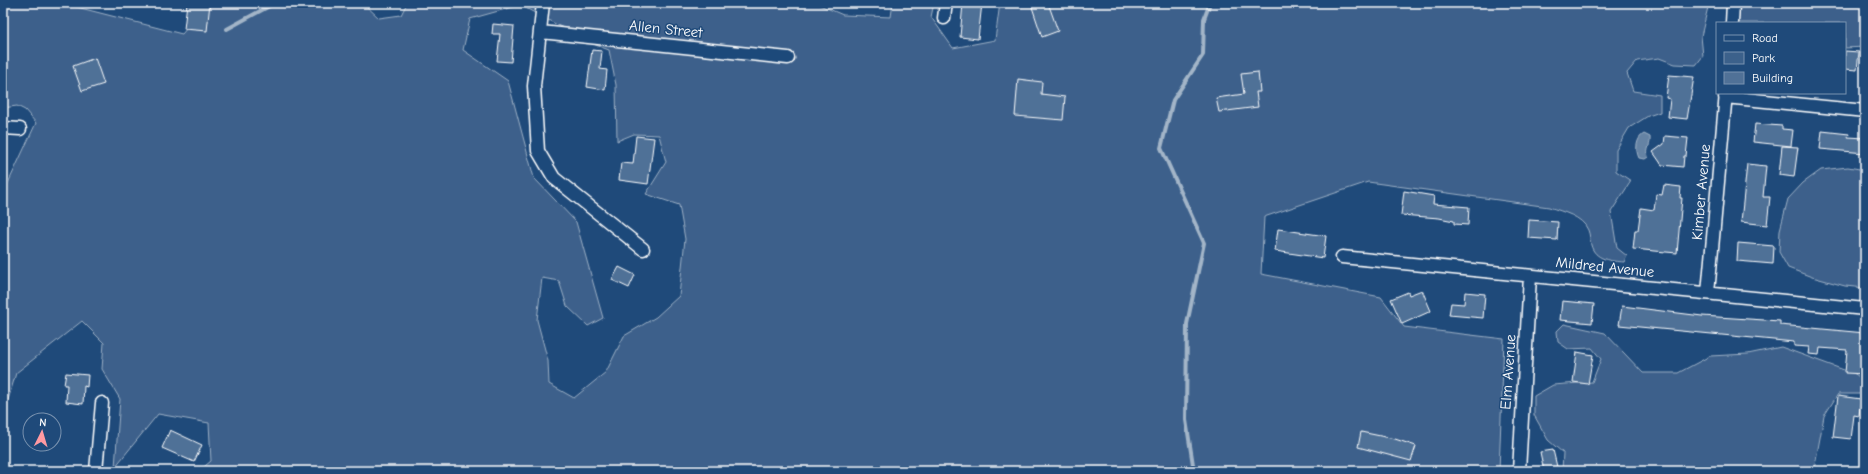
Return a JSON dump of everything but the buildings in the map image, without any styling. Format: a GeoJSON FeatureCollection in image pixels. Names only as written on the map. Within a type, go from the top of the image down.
{"type":"FeatureCollection","features":[{"type":"Feature","properties":{"kind":"street"},"geometry":{"type":"LineString","coordinates":[[543,3],[534,86],[538,150],[554,178],[643,249]]}},
{"type":"Feature","properties":{"kind":"street"},"geometry":{"type":"LineString","coordinates":[[944,18],[946,3]]}},
{"type":"Feature","properties":{"kind":"street"},"geometry":{"type":"LineString","coordinates":[[1732,22],[1733,3]]}},
{"type":"Feature","properties":{"kind":"street","name":"Allen Street"},"geometry":{"type":"LineString","coordinates":[[541,32],[788,58]]}},
{"type":"Feature","properties":{"kind":"street"},"geometry":{"type":"LineString","coordinates":[[1726,95],[1865,111]]}},
{"type":"Feature","properties":{"kind":"street","name":"Kimber Avenue"},"geometry":{"type":"LineString","coordinates":[[1708,293],[1726,95]]}},
{"type":"Feature","properties":{"kind":"street"},"geometry":{"type":"LineString","coordinates":[[3,128],[20,129]]}},
{"type":"Feature","properties":{"kind":"street","name":"Mildred Avenue"},"geometry":{"type":"LineString","coordinates":[[1342,257],[1865,309]]}},
{"type":"Feature","properties":{"kind":"street","name":"Elm Avenue"},"geometry":{"type":"LineString","coordinates":[[1519,471],[1530,276]]}},
{"type":"Feature","properties":{"kind":"street"},"geometry":{"type":"LineString","coordinates":[[96,471],[102,403]]}},
{"type":"Feature","properties":{"kind":"green space"},"geometry":{"type":"Polygon","coordinates":[[[3,3],[61,3],[182,34],[208,3],[363,3],[379,18],[401,15],[407,3],[815,3],[843,15],[891,17],[893,3],[934,3],[931,17],[953,48],[995,40],[1000,3],[1709,3],[1701,36],[1703,56],[1696,65],[1675,64],[1659,58],[1637,61],[1627,73],[1633,91],[1660,95],[1660,112],[1648,116],[1629,128],[1616,150],[1616,171],[1631,181],[1611,212],[1617,248],[1627,256],[1624,262],[1600,257],[1593,250],[1588,230],[1581,221],[1572,215],[1549,207],[1368,182],[1264,217],[1261,274],[1381,297],[1404,327],[1504,339],[1499,471],[199,471],[211,461],[209,423],[158,414],[115,467],[120,399],[102,369],[104,343],[82,321],[16,373],[3,417],[3,194],[36,123],[25,110],[17,106],[3,108],[3,3]],[[520,5],[470,19],[463,50],[508,81],[534,178],[576,222],[603,318],[588,326],[567,306],[559,281],[542,278],[537,320],[548,361],[549,384],[574,398],[606,372],[624,336],[656,317],[679,296],[685,239],[679,205],[646,194],[666,162],[659,135],[634,134],[617,141],[616,85],[609,50],[593,44],[520,5]]]}},
{"type":"Feature","properties":{"kind":"green space"},"geometry":{"type":"Polygon","coordinates":[[[1738,3],[1865,3],[1865,47],[1846,48],[1846,22],[1738,22],[1738,3]]]}},
{"type":"Feature","properties":{"kind":"green space"},"geometry":{"type":"Polygon","coordinates":[[[1848,167],[1865,170],[1865,288],[1845,286],[1812,277],[1788,268],[1779,252],[1780,230],[1788,199],[1803,183],[1821,170],[1848,167]]]}},
{"type":"Feature","properties":{"kind":"green space"},"geometry":{"type":"Polygon","coordinates":[[[1564,324],[1605,333],[1643,373],[1678,373],[1710,356],[1748,354],[1781,347],[1855,374],[1865,381],[1865,388],[1860,394],[1838,394],[1824,416],[1815,465],[1812,471],[1562,471],[1563,453],[1548,440],[1534,415],[1534,396],[1553,385],[1592,382],[1601,359],[1592,348],[1568,349],[1558,342],[1557,331],[1564,324]]]}},
{"type":"Feature","properties":{"kind":"shaded area"},"geometry":{"type":"Polygon","coordinates":[[[1644,134],[1650,137],[1648,157],[1645,159],[1639,158],[1637,148],[1639,138],[1644,134]]]}},
{"type":"Feature","properties":{"kind":"waterway"},"geometry":{"type":"LineString","coordinates":[[227,29],[275,3]]}},
{"type":"Feature","properties":{"kind":"waterway"},"geometry":{"type":"LineString","coordinates":[[1194,471],[1186,420],[1187,324],[1204,243],[1161,148],[1173,100],[1203,55],[1204,19],[1210,3]]}}]}
